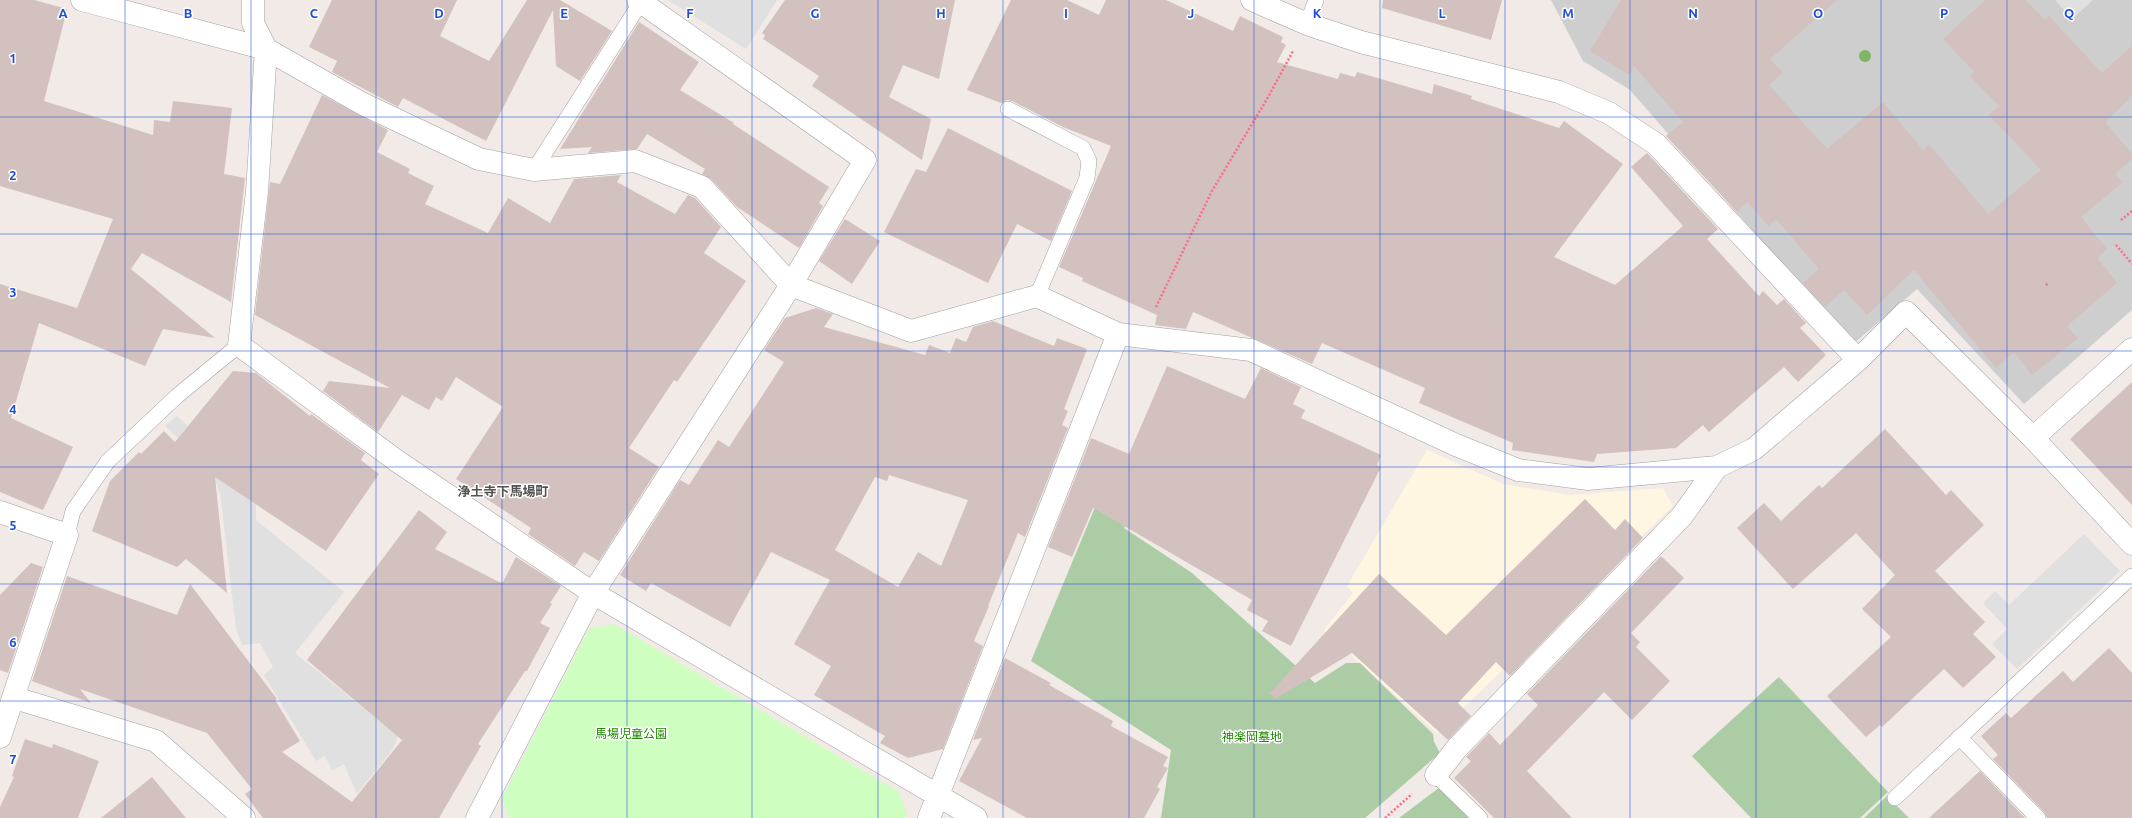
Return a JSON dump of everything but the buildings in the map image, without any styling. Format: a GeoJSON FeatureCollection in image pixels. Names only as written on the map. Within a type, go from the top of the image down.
{"type":"FeatureCollection","features":[{"type":"Feature","properties":{"kind":"street"},"geometry":{"type":"LineString","coordinates":[[82,0],[266,49],[363,104],[479,159],[534,170],[635,161],[702,187],[791,285],[912,331],[1037,296],[1118,334],[1251,350],[1456,445],[1518,470],[1588,479],[1718,467],[1754,449],[1858,360],[1906,312],[2033,438],[2132,544]]}},
{"type":"Feature","properties":{"kind":"street"},"geometry":{"type":"LineString","coordinates":[[253,0],[253,23],[266,49],[257,192],[240,345],[397,461],[592,593],[976,818]]}},
{"type":"Feature","properties":{"kind":"street"},"geometry":{"type":"LineString","coordinates":[[1252,0],[1307,24],[1361,42],[1559,92],[1609,112],[1656,144],[1858,360]]}},
{"type":"Feature","properties":{"kind":"street"},"geometry":{"type":"LineString","coordinates":[[477,818],[592,593],[791,285],[865,160],[639,1]]}},
{"type":"Feature","properties":{"kind":"street"},"geometry":{"type":"LineString","coordinates":[[929,818],[1118,334]]}},
{"type":"Feature","properties":{"kind":"street"},"geometry":{"type":"LineString","coordinates":[[2033,438],[2132,349]]}},
{"type":"Feature","properties":{"kind":"street"},"geometry":{"type":"LineString","coordinates":[[1436,774],[1457,748],[1682,516],[1718,467]]}},
{"type":"Feature","properties":{"kind":"street"},"geometry":{"type":"LineString","coordinates":[[0,512],[67,535],[0,737]]}},
{"type":"Feature","properties":{"kind":"street"},"geometry":{"type":"LineString","coordinates":[[14,698],[156,741],[236,815]]}},
{"type":"Feature","properties":{"kind":"lane"},"geometry":{"type":"LineString","coordinates":[[1307,24],[1316,0]]}},
{"type":"Feature","properties":{"kind":"lane"},"geometry":{"type":"LineString","coordinates":[[534,170],[639,1]]}},
{"type":"Feature","properties":{"kind":"lane"},"geometry":{"type":"LineString","coordinates":[[1008,109],[1083,148],[1089,160],[1087,178],[1037,296]]}},
{"type":"Feature","properties":{"kind":"lane"},"geometry":{"type":"LineString","coordinates":[[67,535],[73,511],[108,460],[177,396],[240,345]]}},
{"type":"Feature","properties":{"kind":"lane"},"geometry":{"type":"LineString","coordinates":[[1895,798],[2132,576]]}},
{"type":"Feature","properties":{"kind":"lane"},"geometry":{"type":"LineString","coordinates":[[1959,737],[2038,818]]}},
{"type":"Feature","properties":{"kind":"lane"},"geometry":{"type":"LineString","coordinates":[[1436,774],[1480,818]]}},
{"type":"Feature","properties":{"kind":"path"},"geometry":{"type":"LineString","coordinates":[[1142,337],[1212,191],[1267,100],[1307,24]]}},
{"type":"Feature","properties":{"kind":"path"},"geometry":{"type":"LineString","coordinates":[[2121,220],[2132,211]]}},
{"type":"Feature","properties":{"kind":"path"},"geometry":{"type":"LineString","coordinates":[[2116,245],[2132,264]]}},
{"type":"Feature","properties":{"kind":"path"},"geometry":{"type":"LineString","coordinates":[[1385,818],[1436,774]]}},
{"type":"Feature","properties":{"kind":"shaded area"},"geometry":{"type":"Polygon","coordinates":[[[668,0],[777,0],[746,49],[668,0]]]}},
{"type":"Feature","properties":{"kind":"shaded area"},"geometry":{"type":"Polygon","coordinates":[[[1551,0],[2132,0],[2132,310],[2024,404],[1917,289],[1852,345],[1630,90],[1583,61],[1551,0]]]}},
{"type":"Feature","properties":{"kind":"shaded area"},"geometry":{"type":"Polygon","coordinates":[[[2055,0],[2093,0],[2072,19],[2055,0]]]}},
{"type":"Feature","properties":{"kind":"shaded area"},"geometry":{"type":"Polygon","coordinates":[[[177,416],[225,460],[256,505],[256,520],[344,592],[295,653],[398,736],[392,750],[357,794],[344,764],[332,770],[325,756],[316,761],[264,675],[273,667],[260,643],[242,645],[236,629],[220,492],[209,468],[165,426],[177,416]]]}},
{"type":"Feature","properties":{"kind":"shaded area"},"geometry":{"type":"Polygon","coordinates":[[[1427,450],[1503,484],[1570,495],[1663,488],[1673,506],[1437,733],[1324,630],[1353,593],[1347,586],[1427,450]]]}},
{"type":"Feature","properties":{"kind":"shaded area"},"geometry":{"type":"Polygon","coordinates":[[[2084,534],[2120,571],[2017,669],[1992,644],[2007,629],[1983,603],[1995,591],[2009,605],[2084,534]]]}},
{"type":"Feature","properties":{"kind":"green space","name":"神楽岡墓地"},"geometry":{"type":"Polygon","coordinates":[[[1096,505],[1129,519],[1124,528],[1192,573],[1315,683],[1346,663],[1360,663],[1433,734],[1434,742],[1440,753],[1365,818],[1161,818],[1171,750],[1031,661],[1096,505]]]}},
{"type":"Feature","properties":{"kind":"green space","name":"馬場児童公園"},"geometry":{"type":"Polygon","coordinates":[[[614,624],[899,792],[907,813],[905,818],[509,818],[502,798],[589,629],[614,624]]]}},
{"type":"Feature","properties":{"kind":"green space"},"geometry":{"type":"Polygon","coordinates":[[[1779,677],[1888,792],[1860,818],[1751,818],[1692,756],[1779,677]]]}},
{"type":"Feature","properties":{"kind":"green space"},"geometry":{"type":"Polygon","coordinates":[[[1440,787],[1472,818],[1399,818],[1440,787]]]}},
{"type":"Feature","properties":{"kind":"green space"},"geometry":{"type":"Polygon","coordinates":[[[1887,796],[1909,818],[1864,818],[1887,796]]]}},
{"type":"Feature","properties":{"kind":"district","name":"浄土寺下馬場町"},"geometry":{"type":"Point","coordinates":[503,491]}}]}
